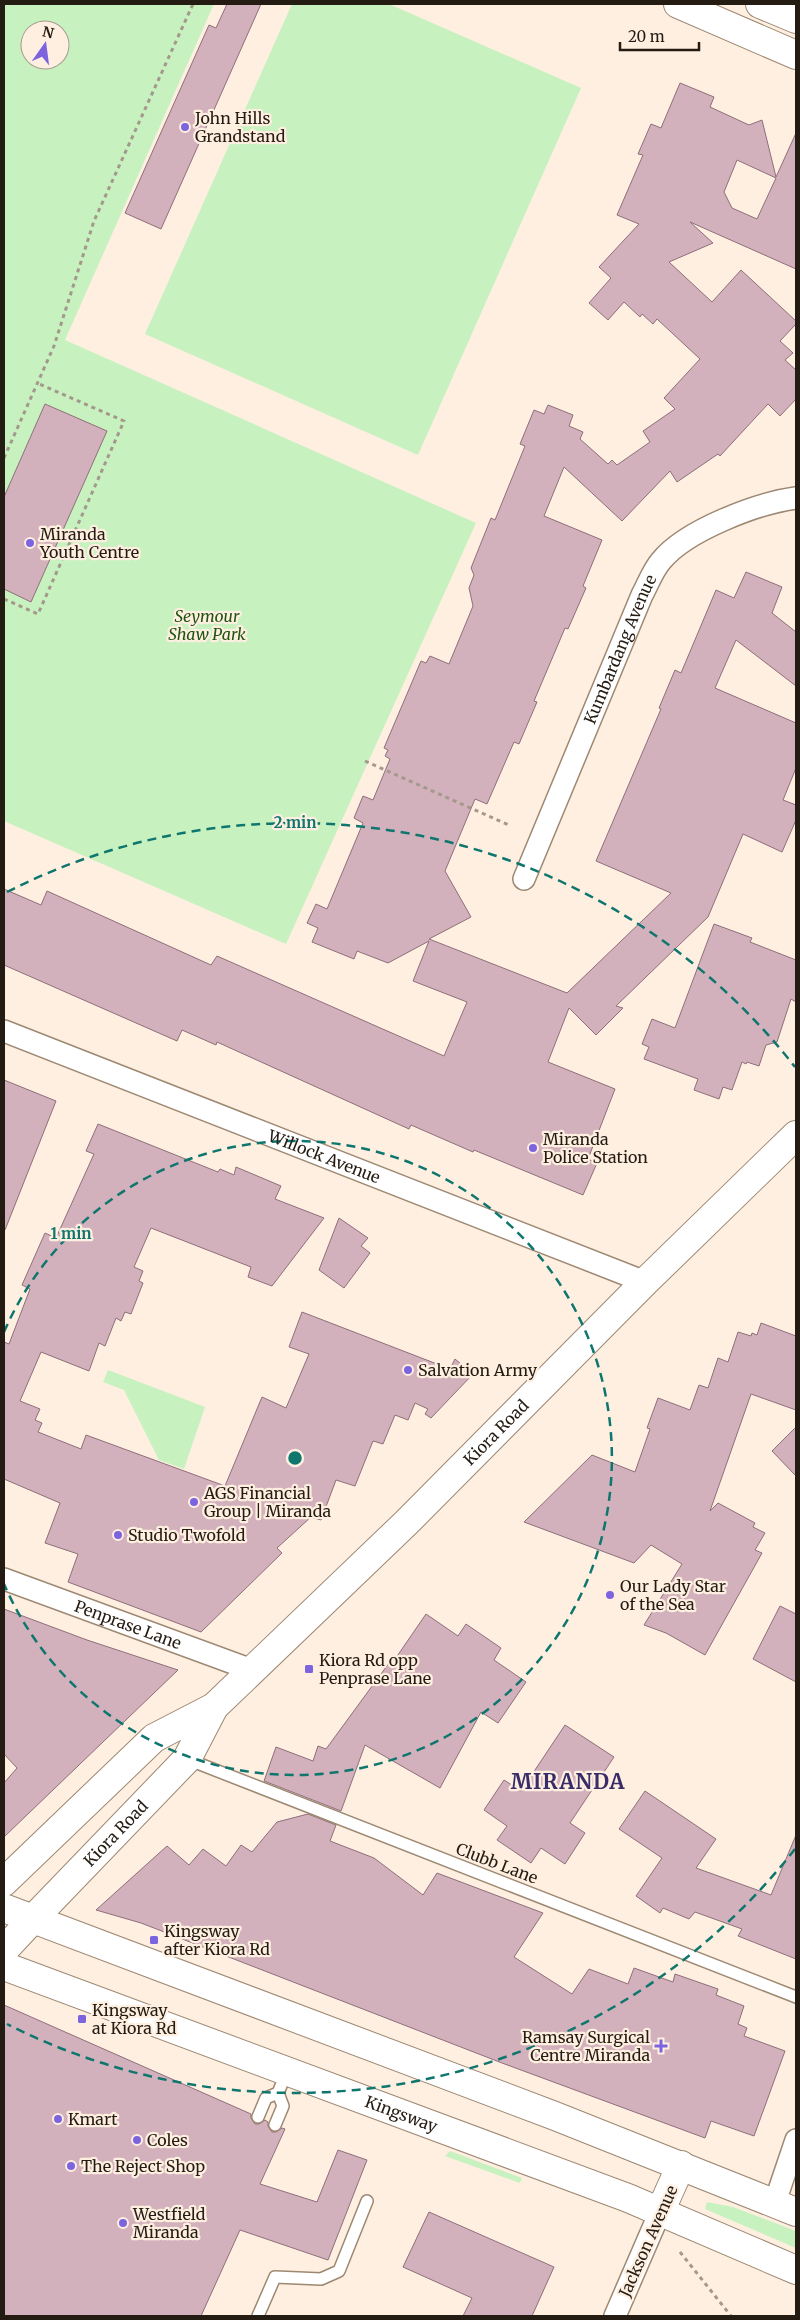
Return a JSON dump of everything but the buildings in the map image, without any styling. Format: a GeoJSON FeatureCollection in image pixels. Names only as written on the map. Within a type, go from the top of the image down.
{"type":"FeatureCollection","features":[{"type":"Feature","properties":{"kind":"main road"},"geometry":{"type":"LineString","coordinates":[[678,4],[796,55]]}},
{"type":"Feature","properties":{"kind":"main road"},"geometry":{"type":"LineString","coordinates":[[760,4],[796,19]]}},
{"type":"Feature","properties":{"kind":"main road","name":"Kiora Road"},"geometry":{"type":"LineString","coordinates":[[4,1882],[154,1738],[214,1707],[406,1523],[645,1282],[796,1135]]}},
{"type":"Feature","properties":{"kind":"main road","name":"Kiora Road"},"geometry":{"type":"LineString","coordinates":[[4,1950],[186,1759],[214,1707]]}},
{"type":"Feature","properties":{"kind":"main road"},"geometry":{"type":"LineString","coordinates":[[4,1908],[681,2165],[786,2207]]}},
{"type":"Feature","properties":{"kind":"main road","name":"Kingsway"},"geometry":{"type":"LineString","coordinates":[[4,1966],[282,2082],[660,2212],[796,2270]]}},
{"type":"Feature","properties":{"kind":"main road","name":"Jackson Avenue"},"geometry":{"type":"LineString","coordinates":[[660,2212],[681,2165]]}},
{"type":"Feature","properties":{"kind":"street","name":"Kumbardang Avenue"},"geometry":{"type":"LineString","coordinates":[[524,879],[642,595],[660,561],[688,538],[732,517],[777,501],[796,498]]}},
{"type":"Feature","properties":{"kind":"street","name":"Willock Avenue"},"geometry":{"type":"LineString","coordinates":[[4,1031],[645,1282]]}},
{"type":"Feature","properties":{"kind":"street","name":"Penprase Lane"},"geometry":{"type":"LineString","coordinates":[[4,1580],[252,1670]]}},
{"type":"Feature","properties":{"kind":"street"},"geometry":{"type":"LineString","coordinates":[[786,2207],[796,2140]]}},
{"type":"Feature","properties":{"kind":"street","name":"Jackson Avenue"},"geometry":{"type":"LineString","coordinates":[[615,2316],[660,2212]]}},
{"type":"Feature","properties":{"kind":"lane","name":"Clubb Lane"},"geometry":{"type":"LineString","coordinates":[[186,1759],[793,1995]]}},
{"type":"Feature","properties":{"kind":"lane"},"geometry":{"type":"LineString","coordinates":[[258,2118],[266,2098],[282,2082]]}},
{"type":"Feature","properties":{"kind":"lane"},"geometry":{"type":"LineString","coordinates":[[275,2125],[283,2106],[282,2082]]}},
{"type":"Feature","properties":{"kind":"lane"},"geometry":{"type":"LineString","coordinates":[[258,2316],[275,2277],[321,2279],[339,2270],[367,2201]]}},
{"type":"Feature","properties":{"kind":"path"},"geometry":{"type":"LineString","coordinates":[[4,458],[54,346],[94,221],[193,4]]}},
{"type":"Feature","properties":{"kind":"path"},"geometry":{"type":"LineString","coordinates":[[4,599],[38,614],[124,421],[38,384]]}},
{"type":"Feature","properties":{"kind":"path"},"geometry":{"type":"LineString","coordinates":[[364,761],[511,826]]}},
{"type":"Feature","properties":{"kind":"path"},"geometry":{"type":"LineString","coordinates":[[680,2252],[731,2316]]}},
{"type":"Feature","properties":{"kind":"green space","name":"Seymour Shaw Park"},"geometry":{"type":"Polygon","coordinates":[[[4,4],[214,4],[65,340],[476,523],[286,944],[4,821],[4,4]]]}},
{"type":"Feature","properties":{"kind":"green space"},"geometry":{"type":"Polygon","coordinates":[[[292,4],[389,4],[581,88],[418,455],[145,334],[292,4]]]}},
{"type":"Feature","properties":{"kind":"green space"},"geometry":{"type":"Polygon","coordinates":[[[108,1370],[205,1407],[184,1469],[159,1460],[124,1390],[103,1382],[108,1370]]]}},
{"type":"Feature","properties":{"kind":"green space"},"geometry":{"type":"Polygon","coordinates":[[[450,2151],[522,2178],[520,2183],[445,2156],[450,2151]]]}},
{"type":"Feature","properties":{"kind":"green space"},"geometry":{"type":"Polygon","coordinates":[[[707,2202],[733,2207],[796,2231],[796,2248],[705,2209],[707,2202]]]}},
{"type":"Feature","properties":{"kind":"place","name":"John Hills Grandstand"},"geometry":{"type":"Point","coordinates":[185,127]}},
{"type":"Feature","properties":{"kind":"place","name":"Miranda Youth Centre"},"geometry":{"type":"Point","coordinates":[30,543]}},
{"type":"Feature","properties":{"kind":"place","name":"Miranda Police Station"},"geometry":{"type":"Point","coordinates":[533,1148]}},
{"type":"Feature","properties":{"kind":"place","name":"Salvation Army"},"geometry":{"type":"Point","coordinates":[408,1370]}},
{"type":"Feature","properties":{"kind":"place","name":"AGS Financial Group | Miranda"},"geometry":{"type":"Point","coordinates":[194,1502]}},
{"type":"Feature","properties":{"kind":"place","name":"Studio Twofold"},"geometry":{"type":"Point","coordinates":[118,1535]}},
{"type":"Feature","properties":{"kind":"place","name":"Our Lady Star of the Sea"},"geometry":{"type":"Point","coordinates":[610,1595]}},
{"type":"Feature","properties":{"kind":"place","name":"Kiora Rd opp Penprase Lane"},"geometry":{"type":"Point","coordinates":[309,1669]}},
{"type":"Feature","properties":{"kind":"place","name":"Kingsway after Kiora Rd"},"geometry":{"type":"Point","coordinates":[154,1940]}},
{"type":"Feature","properties":{"kind":"place","name":"Kingsway at Kiora Rd"},"geometry":{"type":"Point","coordinates":[82,2019]}},
{"type":"Feature","properties":{"kind":"place","name":"Ramsay Surgical Centre Miranda"},"geometry":{"type":"Point","coordinates":[661,2046]}},
{"type":"Feature","properties":{"kind":"place","name":"Kmart"},"geometry":{"type":"Point","coordinates":[58,2119]}},
{"type":"Feature","properties":{"kind":"place","name":"Coles"},"geometry":{"type":"Point","coordinates":[137,2140]}},
{"type":"Feature","properties":{"kind":"place","name":"The Reject Shop"},"geometry":{"type":"Point","coordinates":[71,2166]}},
{"type":"Feature","properties":{"kind":"place","name":"Westfield Miranda"},"geometry":{"type":"Point","coordinates":[123,2223]}},
{"type":"Feature","properties":{"kind":"district","name":"MIRANDA"},"geometry":{"type":"Point","coordinates":[568,1782]}}]}
